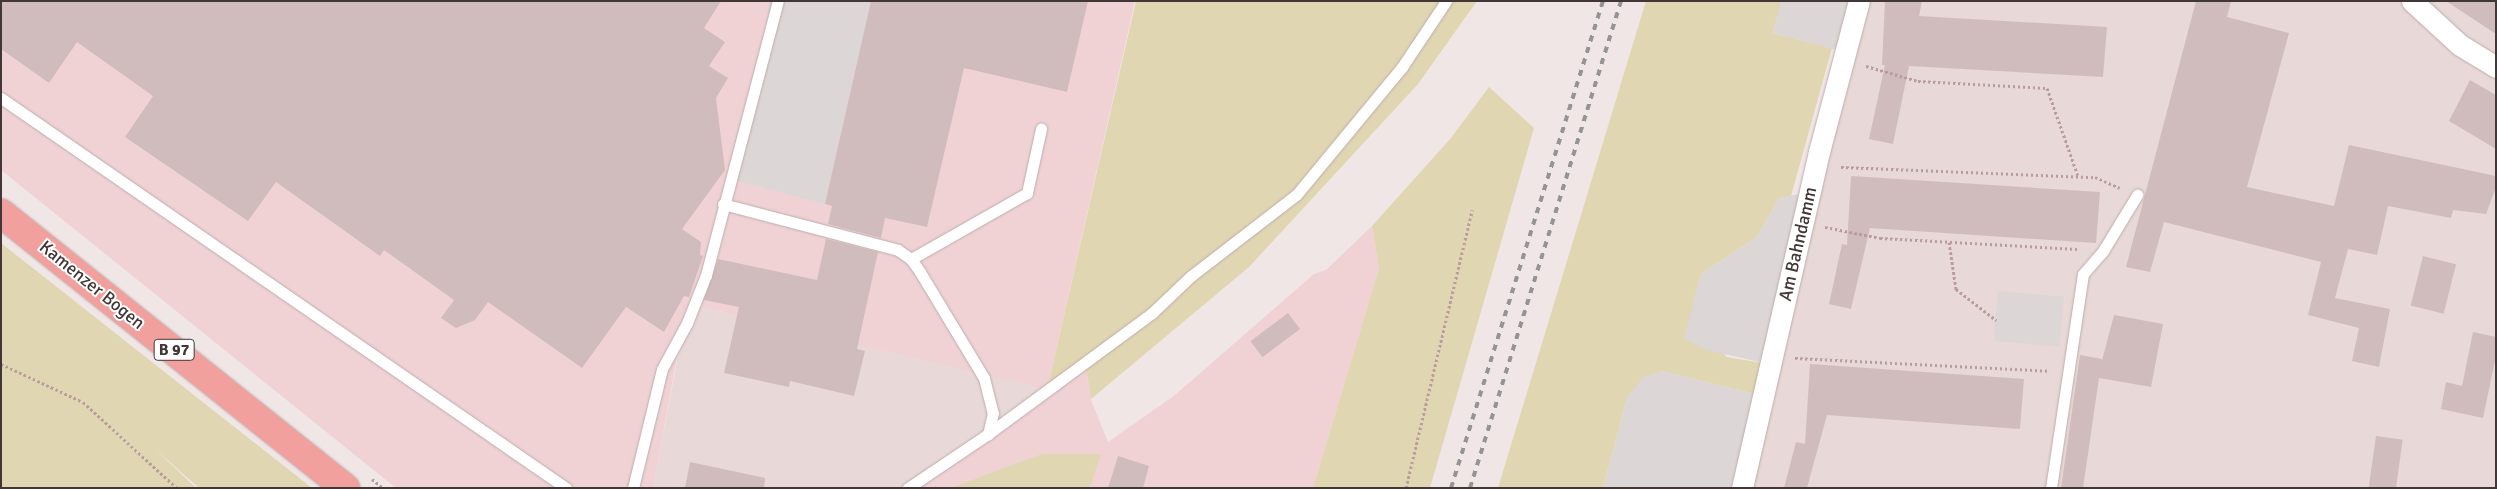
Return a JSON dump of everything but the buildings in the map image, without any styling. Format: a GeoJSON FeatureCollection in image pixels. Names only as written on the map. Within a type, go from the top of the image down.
{"type":"FeatureCollection","features":[{"type":"Feature","properties":{"kind":"main road","name":"Kamenzer Bogen"},"geometry":{"type":"LineString","coordinates":[[1,213],[346,488]]}},
{"type":"Feature","properties":{"kind":"street","name":"Am Bahndamm"},"geometry":{"type":"LineString","coordinates":[[1742,488],[1815,166],[1859,1]]}},
{"type":"Feature","properties":{"kind":"street"},"geometry":{"type":"LineString","coordinates":[[2412,1],[2460,45],[2496,67]]}},
{"type":"Feature","properties":{"kind":"lane"},"geometry":{"type":"LineString","coordinates":[[633,488],[662,369],[696,304],[706,275],[723,204],[778,1]]}},
{"type":"Feature","properties":{"kind":"lane"},"geometry":{"type":"LineString","coordinates":[[908,488],[988,434],[1152,313],[1191,276],[1298,194],[1402,67],[1446,1]]}},
{"type":"Feature","properties":{"kind":"lane"},"geometry":{"type":"LineString","coordinates":[[1,98],[566,488]]}},
{"type":"Feature","properties":{"kind":"lane"},"geometry":{"type":"LineString","coordinates":[[911,259],[1027,193],[1041,129]]}},
{"type":"Feature","properties":{"kind":"lane"},"geometry":{"type":"LineString","coordinates":[[2051,488],[2084,274],[2103,251],[2137,195]]}},
{"type":"Feature","properties":{"kind":"lane"},"geometry":{"type":"LineString","coordinates":[[723,204],[882,245],[898,250],[911,259],[984,378],[993,414],[988,434]]}},
{"type":"Feature","properties":{"kind":"path"},"geometry":{"type":"LineString","coordinates":[[1844,60],[1918,81],[2047,88],[2078,176]]}},
{"type":"Feature","properties":{"kind":"path"},"geometry":{"type":"LineString","coordinates":[[1815,166],[2095,177],[2137,195]]}},
{"type":"Feature","properties":{"kind":"path"},"geometry":{"type":"LineString","coordinates":[[1406,488],[1472,210]]}},
{"type":"Feature","properties":{"kind":"path"},"geometry":{"type":"LineString","coordinates":[[1803,222],[1880,238],[2103,251]]}},
{"type":"Feature","properties":{"kind":"path"},"geometry":{"type":"LineString","coordinates":[[1949,242],[1956,289],[1996,320]]}},
{"type":"Feature","properties":{"kind":"path"},"geometry":{"type":"LineString","coordinates":[[1772,356],[2068,372]]}},
{"type":"Feature","properties":{"kind":"path"},"geometry":{"type":"LineString","coordinates":[[1,364],[83,402],[177,488]]}},
{"type":"Feature","properties":{"kind":"shaded area"},"geometry":{"type":"Polygon","coordinates":[[[1,1],[1135,1],[1047,390],[701,307],[679,346],[653,488],[396,488],[1,170],[1,1]]]}},
{"type":"Feature","properties":{"kind":"shaded area"},"geometry":{"type":"Polygon","coordinates":[[[769,1],[871,1],[825,204],[727,178],[766,29],[769,1]]]}},
{"type":"Feature","properties":{"kind":"shaded area"},"geometry":{"type":"Polygon","coordinates":[[[1136,1],[1477,1],[1418,84],[1249,267],[1091,399],[1085,362],[1047,390],[1136,1]]]}},
{"type":"Feature","properties":{"kind":"shaded area"},"geometry":{"type":"Polygon","coordinates":[[[1646,1],[1782,1],[1773,33],[1832,48],[1791,196],[1779,198],[1757,237],[1701,274],[1693,305],[1726,357],[1769,364],[1763,396],[1661,371],[1627,398],[1603,488],[1498,488],[1646,1]]]}},
{"type":"Feature","properties":{"kind":"shaded area"},"geometry":{"type":"Polygon","coordinates":[[[1782,1],[1859,1],[1845,52],[1773,33],[1782,1]]]}},
{"type":"Feature","properties":{"kind":"shaded area"},"geometry":{"type":"Polygon","coordinates":[[[1860,1],[2496,1],[2496,488],[1744,488],[1860,1]]]}},
{"type":"Feature","properties":{"kind":"shaded area"},"geometry":{"type":"Polygon","coordinates":[[[1489,87],[1534,128],[1430,488],[1313,488],[1379,268],[1372,226],[1451,138],[1489,87]]]}},
{"type":"Feature","properties":{"kind":"shaded area"},"geometry":{"type":"Polygon","coordinates":[[[1809,192],[1769,364],[1706,350],[1684,338],[1701,274],[1757,237],[1779,198],[1809,192]]]}},
{"type":"Feature","properties":{"kind":"shaded area"},"geometry":{"type":"Polygon","coordinates":[[[1372,226],[1379,268],[1313,488],[1090,488],[1100,454],[1043,454],[950,488],[909,488],[1085,362],[1091,400],[1108,442],[1175,395],[1314,274],[1326,270],[1372,226]]]}},
{"type":"Feature","properties":{"kind":"shaded area"},"geometry":{"type":"Polygon","coordinates":[[[1,243],[312,488],[199,488],[155,449],[196,488],[1,488],[1,243]]]}},
{"type":"Feature","properties":{"kind":"shaded area"},"geometry":{"type":"Polygon","coordinates":[[[1998,291],[2064,297],[2059,347],[1994,341],[1998,291]]]}},
{"type":"Feature","properties":{"kind":"shaded area"},"geometry":{"type":"Polygon","coordinates":[[[701,307],[879,348],[1047,390],[908,488],[653,488],[680,346],[701,307]]]}},
{"type":"Feature","properties":{"kind":"shaded area"},"geometry":{"type":"Polygon","coordinates":[[[1661,371],[1763,396],[1742,488],[1603,488],[1627,398],[1643,377],[1661,371]]]}},
{"type":"Feature","properties":{"kind":"shaded area"},"geometry":{"type":"Polygon","coordinates":[[[1042,454],[1101,454],[1090,488],[950,488],[1042,454]]]}},
{"type":"Feature","properties":{"kind":"railway"},"geometry":{"type":"LineString","coordinates":[[1451,488],[1603,1]]}},
{"type":"Feature","properties":{"kind":"railway"},"geometry":{"type":"LineString","coordinates":[[1470,488],[1621,1]]}}]}
